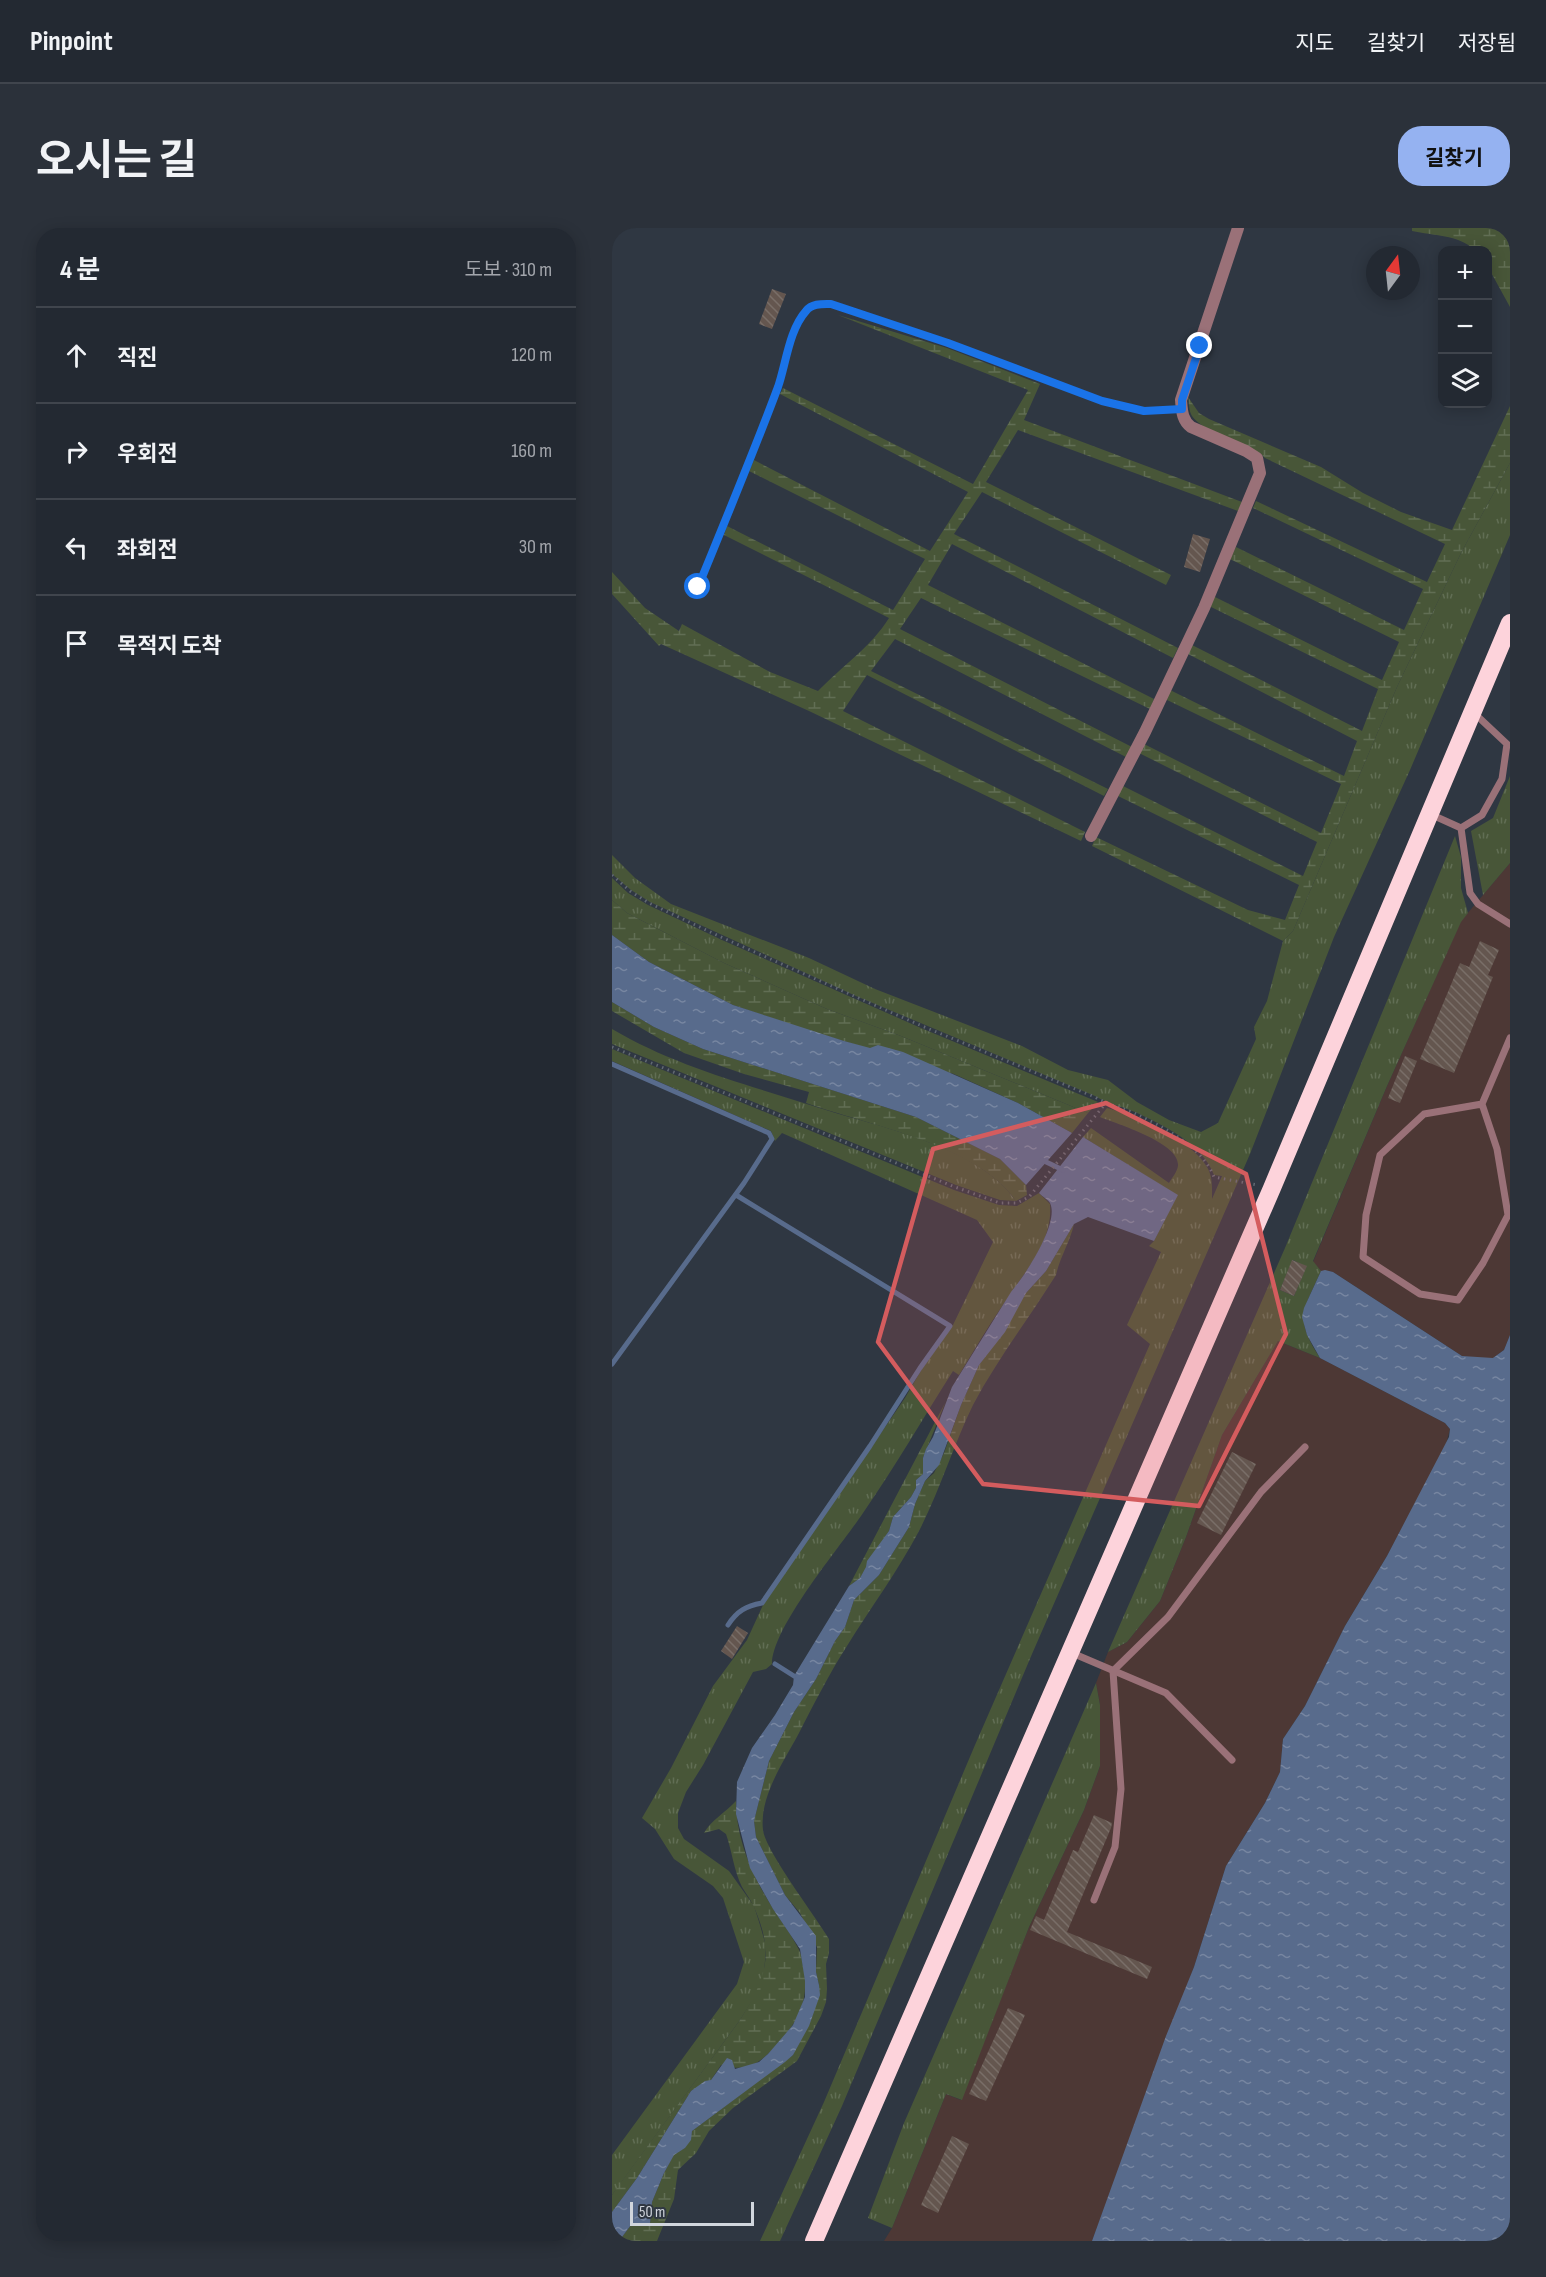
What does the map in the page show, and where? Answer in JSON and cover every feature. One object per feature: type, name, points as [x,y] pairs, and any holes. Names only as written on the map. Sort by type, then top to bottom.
[{"type":"highway","points":[[814,2241],[1272,1188],[1510,623]]},
{"type":"street","points":[[1091,836],[1145,732],[1199,618],[1260,473],[1257,458],[1191,427],[1186,422],[1182,409],[1185,390],[1238,228]]},
{"type":"lane","points":[[1461,828],[1482,815],[1502,779],[1507,744],[1473,712]]},
{"type":"lane","points":[[1430,814],[1461,828]]},
{"type":"lane","points":[[1461,828],[1470,893],[1478,904],[1510,924]]},
{"type":"lane","points":[[1482,1104],[1424,1114],[1380,1155],[1366,1215],[1363,1257],[1420,1294],[1458,1300],[1483,1263],[1508,1215],[1497,1149],[1482,1104],[1510,1038]]},
{"type":"lane","points":[[1094,1900],[1115,1846],[1120,1789],[1113,1671],[1168,1617],[1261,1492],[1305,1447]]},
{"type":"lane","points":[[1070,1652],[1166,1693],[1232,1760]]},
{"type":"path","points":[[698,587],[771,406],[786,364],[790,342],[807,309],[817,304],[842,307],[948,343],[1102,401],[1144,411],[1182,409]]},
{"type":"path","points":[[612,875],[630,891],[649,903],[723,938],[922,1026],[1095,1097],[1105,1104],[1132,1112],[1181,1140],[1200,1154],[1214,1177],[1272,1188]]},
{"type":"path","points":[[612,1047],[955,1188],[1000,1203],[1017,1203],[1029,1197],[1105,1104]]},
{"type":"highlighted area","points":[[1106,1103],[1246,1174],[1286,1334],[1199,1506],[983,1484],[878,1342],[933,1149]]},
{"type":"shaded area","points":[[1510,863],[1510,1335],[1504,1350],[1493,1358],[1478,1359],[1462,1356],[1333,1272],[1321,1271],[1313,1262],[1387,1086],[1461,921]]},
{"type":"shaded area","points":[[1278,1341],[1320,1358],[1445,1423],[1450,1429],[1445,1448],[1387,1556],[1345,1626],[1305,1706],[1283,1739],[1280,1772],[1265,1803],[1226,1866],[1194,1967],[1092,2241],[884,2241],[892,2228],[946,2094],[961,2100],[1029,1927],[1084,1810],[1100,1766],[1100,1705],[1096,1683],[1108,1652],[1127,1642],[1160,1601],[1186,1537],[1222,1435]]},
{"type":"green space","points":[[1412,228],[1507,228],[1510,232],[1510,307],[1492,274],[1492,246],[1469,246],[1453,238],[1412,231]]},
{"type":"green space","points":[[838,315],[947,348],[1040,384],[1024,420],[1242,502],[1238,511],[1018,430],[986,482],[1171,575],[1166,585],[982,492],[954,534],[1178,648],[1173,658],[952,544],[928,585],[1154,699],[1150,709],[921,598],[900,629],[1132,747],[1126,757],[895,639],[871,671],[1108,789],[1104,796],[867,675],[843,711],[1085,832],[1081,841],[809,711],[661,644],[659,646],[612,594],[612,572],[645,608],[679,631],[682,624],[770,672],[818,691],[882,628],[889,618],[724,535],[727,526],[893,610],[925,559],[749,471],[754,460],[930,551],[968,492],[780,394],[783,388],[973,484],[1028,390]]},
{"type":"green space","points":[[1188,397],[1199,413],[1209,419],[1321,467],[1363,493],[1401,512],[1452,530],[1510,406],[1510,463],[1461,553],[1397,687],[1293,931],[1283,941],[1092,846],[1096,837],[1248,910],[1285,920],[1299,885],[1118,796],[1123,786],[1303,876],[1317,842],[1139,753],[1144,744],[1321,833],[1341,784],[1165,699],[1170,690],[1344,776],[1357,741],[1188,654],[1192,645],[1362,731],[1378,689],[1209,606],[1213,596],[1382,680],[1399,642],[1230,559],[1236,547],[1404,630],[1423,589],[1253,508],[1256,501],[1427,582],[1445,544],[1204,427],[1192,416]]},
{"type":"green space","points":[[1510,463],[1510,535],[1410,770],[1334,937],[1250,1154],[1032,1654],[842,2106],[780,2241],[760,2241],[824,2102],[975,1745],[1150,1344],[1127,1325],[1161,1252],[1149,1246],[1154,1241],[1177,1195],[1083,1137],[1091,1128],[1169,1183],[1178,1166],[1176,1158],[1159,1142],[1100,1117],[1107,1108],[1162,1130],[1200,1157],[1209,1171],[1212,1199],[1222,1176],[1214,1175],[1209,1164],[1192,1145],[1146,1117],[856,996],[650,902],[612,874],[612,855],[635,878],[671,904],[809,958],[875,989],[1022,1046],[1068,1070],[1108,1080],[1137,1102],[1169,1120],[1201,1132],[1218,1123],[1256,1039],[1254,1027],[1267,1001],[1283,941],[1293,931],[1397,687],[1461,553]]},
{"type":"green space","points":[[1510,776],[1510,863],[1483,895],[1471,831],[1493,818]]},
{"type":"green space","points":[[1455,836],[1461,857],[1461,888],[1468,913],[1461,922],[1387,1086],[1313,1261],[1321,1271],[1306,1306],[1304,1323],[1320,1358],[1278,1341],[1222,1435],[1186,1537],[1160,1601],[1127,1642],[1108,1652],[1285,1248]],"holes":[[[1293,1260],[1306,1267],[1294,1296],[1280,1290]]]},
{"type":"green space","points":[[612,878],[628,893],[648,905],[722,940],[921,1028],[1098,1102],[1088,1113],[901,1036],[827,1009],[724,963],[627,913],[612,900]]},
{"type":"green space","points":[[612,900],[627,913],[724,963],[827,1009],[901,1036],[1088,1113],[1072,1133],[1018,1103],[954,1074],[810,1031],[733,1005],[649,962],[612,935]]},
{"type":"green space","points":[[612,1002],[654,1027],[703,1049],[916,1117],[1000,1159],[1026,1185],[1027,1195],[1016,1201],[999,1182],[976,1165],[949,1151],[920,1139],[806,1103],[809,1092],[744,1074],[684,1053],[612,1011]]},
{"type":"green space","points":[[612,1029],[663,1055],[716,1075],[929,1142],[979,1167],[1000,1183],[1016,1201],[1000,1200],[956,1185],[612,1044]]},
{"type":"green space","points":[[612,1049],[954,1190],[999,1205],[1017,1206],[1039,1193],[1050,1204],[1050,1216],[1044,1240],[1033,1261],[991,1322],[959,1375],[953,1371],[875,1496],[809,1587],[783,1629],[775,1648],[772,1664],[766,1669],[753,1672],[686,1792],[678,1813],[678,1828],[684,1839],[729,1871],[754,1906],[766,1946],[764,1975],[755,1996],[740,2020],[612,2195],[612,2155],[737,1984],[744,1962],[723,1898],[713,1886],[674,1859],[655,1829],[642,1818],[671,1768],[713,1686],[747,1640],[763,1605],[953,1325],[993,1242],[977,1220],[782,1133],[775,1141],[771,1131],[612,1061]]},
{"type":"green space","points":[[1074,1224],[1056,1275],[973,1405],[919,1531],[834,1667],[769,1792],[763,1818],[766,1840],[781,1867],[829,1939],[826,1964],[826,2002],[821,2016],[797,2061],[733,2108],[709,2131],[696,2153],[678,2170],[674,2199],[657,2241],[619,2241],[631,2225],[650,2224],[652,2202],[664,2173],[674,2154],[685,2148],[692,2131],[793,2055],[819,1985],[816,1972],[817,1947],[800,1913],[785,1895],[756,1837],[754,1821],[769,1761],[794,1712],[816,1679],[835,1641],[845,1627],[854,1600],[879,1575],[909,1527],[915,1504],[925,1481],[934,1473],[944,1453],[961,1405],[979,1365],[1026,1293],[1046,1271]]},
{"type":"green space","points":[[945,1403],[923,1458],[923,1474],[916,1480],[916,1488],[893,1517],[889,1531],[860,1578],[849,1586]]},
{"type":"green space","points":[[1096,1683],[1100,1705],[1100,1766],[1084,1810],[1029,1927],[962,2100],[946,2094],[892,2228],[868,2218],[904,2123]]},
{"type":"green space","points":[[736,1801],[741,1839],[754,1875],[800,1953],[805,1982],[803,2003],[789,2030],[762,2059],[744,2067],[721,2065],[711,2080],[691,2091],[637,2178],[612,2212],[612,2195],[740,2020],[756,1991],[765,1966],[766,1953],[760,1924],[754,1907],[739,1881],[726,1834],[719,1829],[704,1833],[710,1824]]},
{"type":"water","points":[[612,935],[649,962],[733,1005],[844,1041],[870,1048],[878,1045],[903,1052],[1018,1103],[1072,1133],[1026,1185],[1000,1159],[916,1117],[703,1049],[654,1027],[612,1002]]},
{"type":"water","points":[[1083,1137],[1178,1195],[1154,1241],[1088,1217],[1074,1224],[1046,1271],[1026,1293],[1005,1332],[979,1365],[961,1405],[939,1465],[925,1481],[915,1504],[909,1527],[879,1575],[854,1600],[845,1627],[835,1641],[816,1679],[794,1712],[769,1761],[754,1821],[756,1837],[785,1895],[816,1936],[816,1972],[820,1995],[809,2026],[793,2055],[692,2131],[691,2140],[685,2148],[674,2155],[664,2173],[652,2202],[650,2224],[631,2225],[619,2241],[612,2241],[612,2212],[637,2178],[691,2091],[705,2081],[711,2080],[727,2058],[732,2060],[735,2069],[759,2062],[793,2025],[805,1997],[800,1949],[773,1909],[750,1868],[736,1814],[737,1782],[752,1748],[793,1685],[794,1676],[849,1586],[860,1578],[867,1561],[889,1531],[893,1517],[916,1488],[916,1480],[923,1474],[923,1458],[926,1449],[933,1437],[952,1387],[1011,1292],[1032,1263],[1045,1236],[1052,1212],[1050,1203],[1039,1193]]},
{"type":"water","points":[[1321,1271],[1333,1272],[1462,1356],[1493,1358],[1504,1350],[1510,1335],[1510,2241],[1092,2241],[1166,2036],[1194,1967],[1226,1866],[1265,1803],[1280,1772],[1283,1739],[1305,1706],[1345,1626],[1387,1556],[1449,1437],[1450,1429],[1445,1423],[1320,1358],[1307,1335],[1302,1317]]},
{"type":"building","points":[[772,289],[786,294],[772,329],[759,324]]},
{"type":"building","points":[[1193,534],[1210,539],[1200,572],[1184,567]]},
{"type":"building","points":[[1480,941],[1499,950],[1488,975],[1493,977],[1454,1073],[1420,1059],[1460,963],[1469,967]]},
{"type":"building","points":[[1405,1056],[1417,1061],[1400,1103],[1388,1098]]},
{"type":"building","points":[[1292,1260],[1307,1266],[1294,1296],[1280,1290]]},
{"type":"building","points":[[1232,1452],[1256,1464],[1221,1535],[1197,1523]]},
{"type":"building","points":[[737,1626],[748,1633],[732,1659],[721,1651]]},
{"type":"building","points":[[1094,1815],[1112,1823],[1111,1828],[1067,1932],[1152,1967],[1147,1979],[1030,1930],[1036,1916],[1044,1920],[1073,1850],[1078,1852]]},
{"type":"building","points":[[1008,2008],[1025,2015],[986,2101],[969,2094]]},
{"type":"building","points":[[952,2136],[969,2144],[938,2213],[921,2205]]},
{"type":"waterway","points":[[612,1064],[769,1133],[772,1139],[744,1183],[612,1364]]},
{"type":"waterway","points":[[1042,1160],[1063,1170]]},
{"type":"waterway","points":[[728,1625],[742,1610],[762,1603],[950,1326],[736,1195]]},
{"type":"waterway","points":[[775,1664],[794,1676]]},
{"type":"route","points":[[698,587],[767,416],[786,364],[790,342],[807,309],[817,304],[831,304],[948,343],[1102,401],[1144,411],[1182,409],[1182,400],[1200,346]]}]
